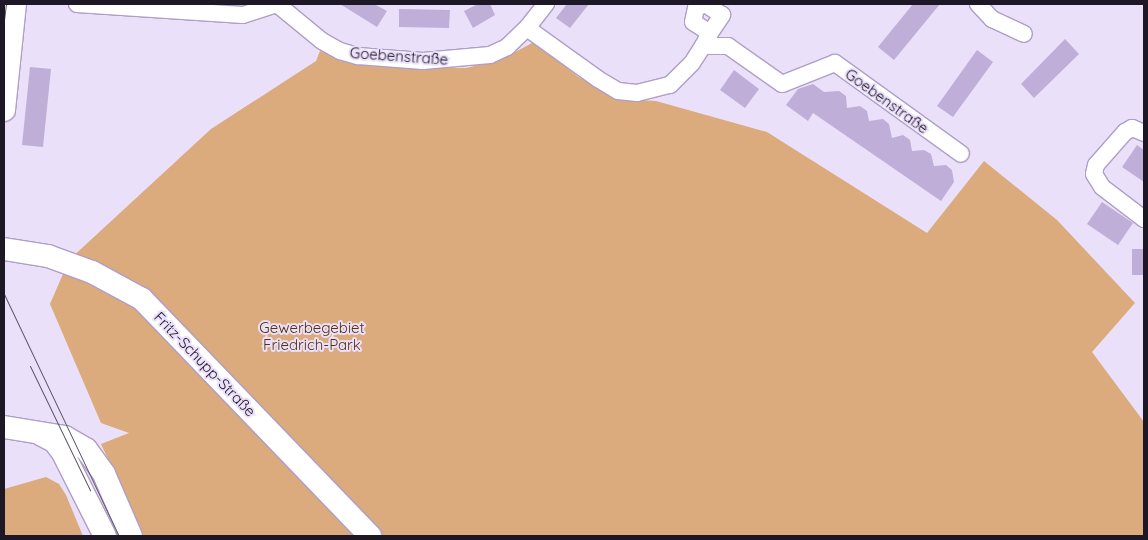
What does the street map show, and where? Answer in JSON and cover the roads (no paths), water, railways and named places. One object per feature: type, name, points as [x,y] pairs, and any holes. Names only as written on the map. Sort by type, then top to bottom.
[{"type":"main road","points":[[4,110],[15,4]]},
{"type":"main road","name":"Fritz-Schupp-Straße","points":[[4,249],[48,256],[92,272],[142,299],[370,536]]},
{"type":"main road","points":[[4,427],[77,442],[94,458],[104,474],[131,536]]},
{"type":"main road","points":[[39,433],[54,441],[63,453],[105,536]]},
{"type":"street","name":"Goebenstraße","points":[[77,4],[242,15],[277,4],[322,41],[358,56],[423,61],[470,59],[490,55],[507,46],[527,28],[546,4]]},
{"type":"street","points":[[978,4],[992,19],[1024,34]]},
{"type":"street","name":"Goebenstraße","points":[[527,28],[618,91],[637,93],[670,85],[692,63],[707,40],[728,46],[782,84],[835,63],[961,154]]},
{"type":"street","points":[[1144,133],[1132,128],[1125,132],[1096,165],[1094,174],[1102,186],[1144,219]]},
{"type":"tram line","points":[[4,20],[6,4]]},
{"type":"tram line","points":[[4,294],[119,536]]},
{"type":"tram line","points":[[30,366],[90,490]]},
{"type":"park label","name":"Gewerbegebiet Friedrich-Park","points":[[312,336]]}]
